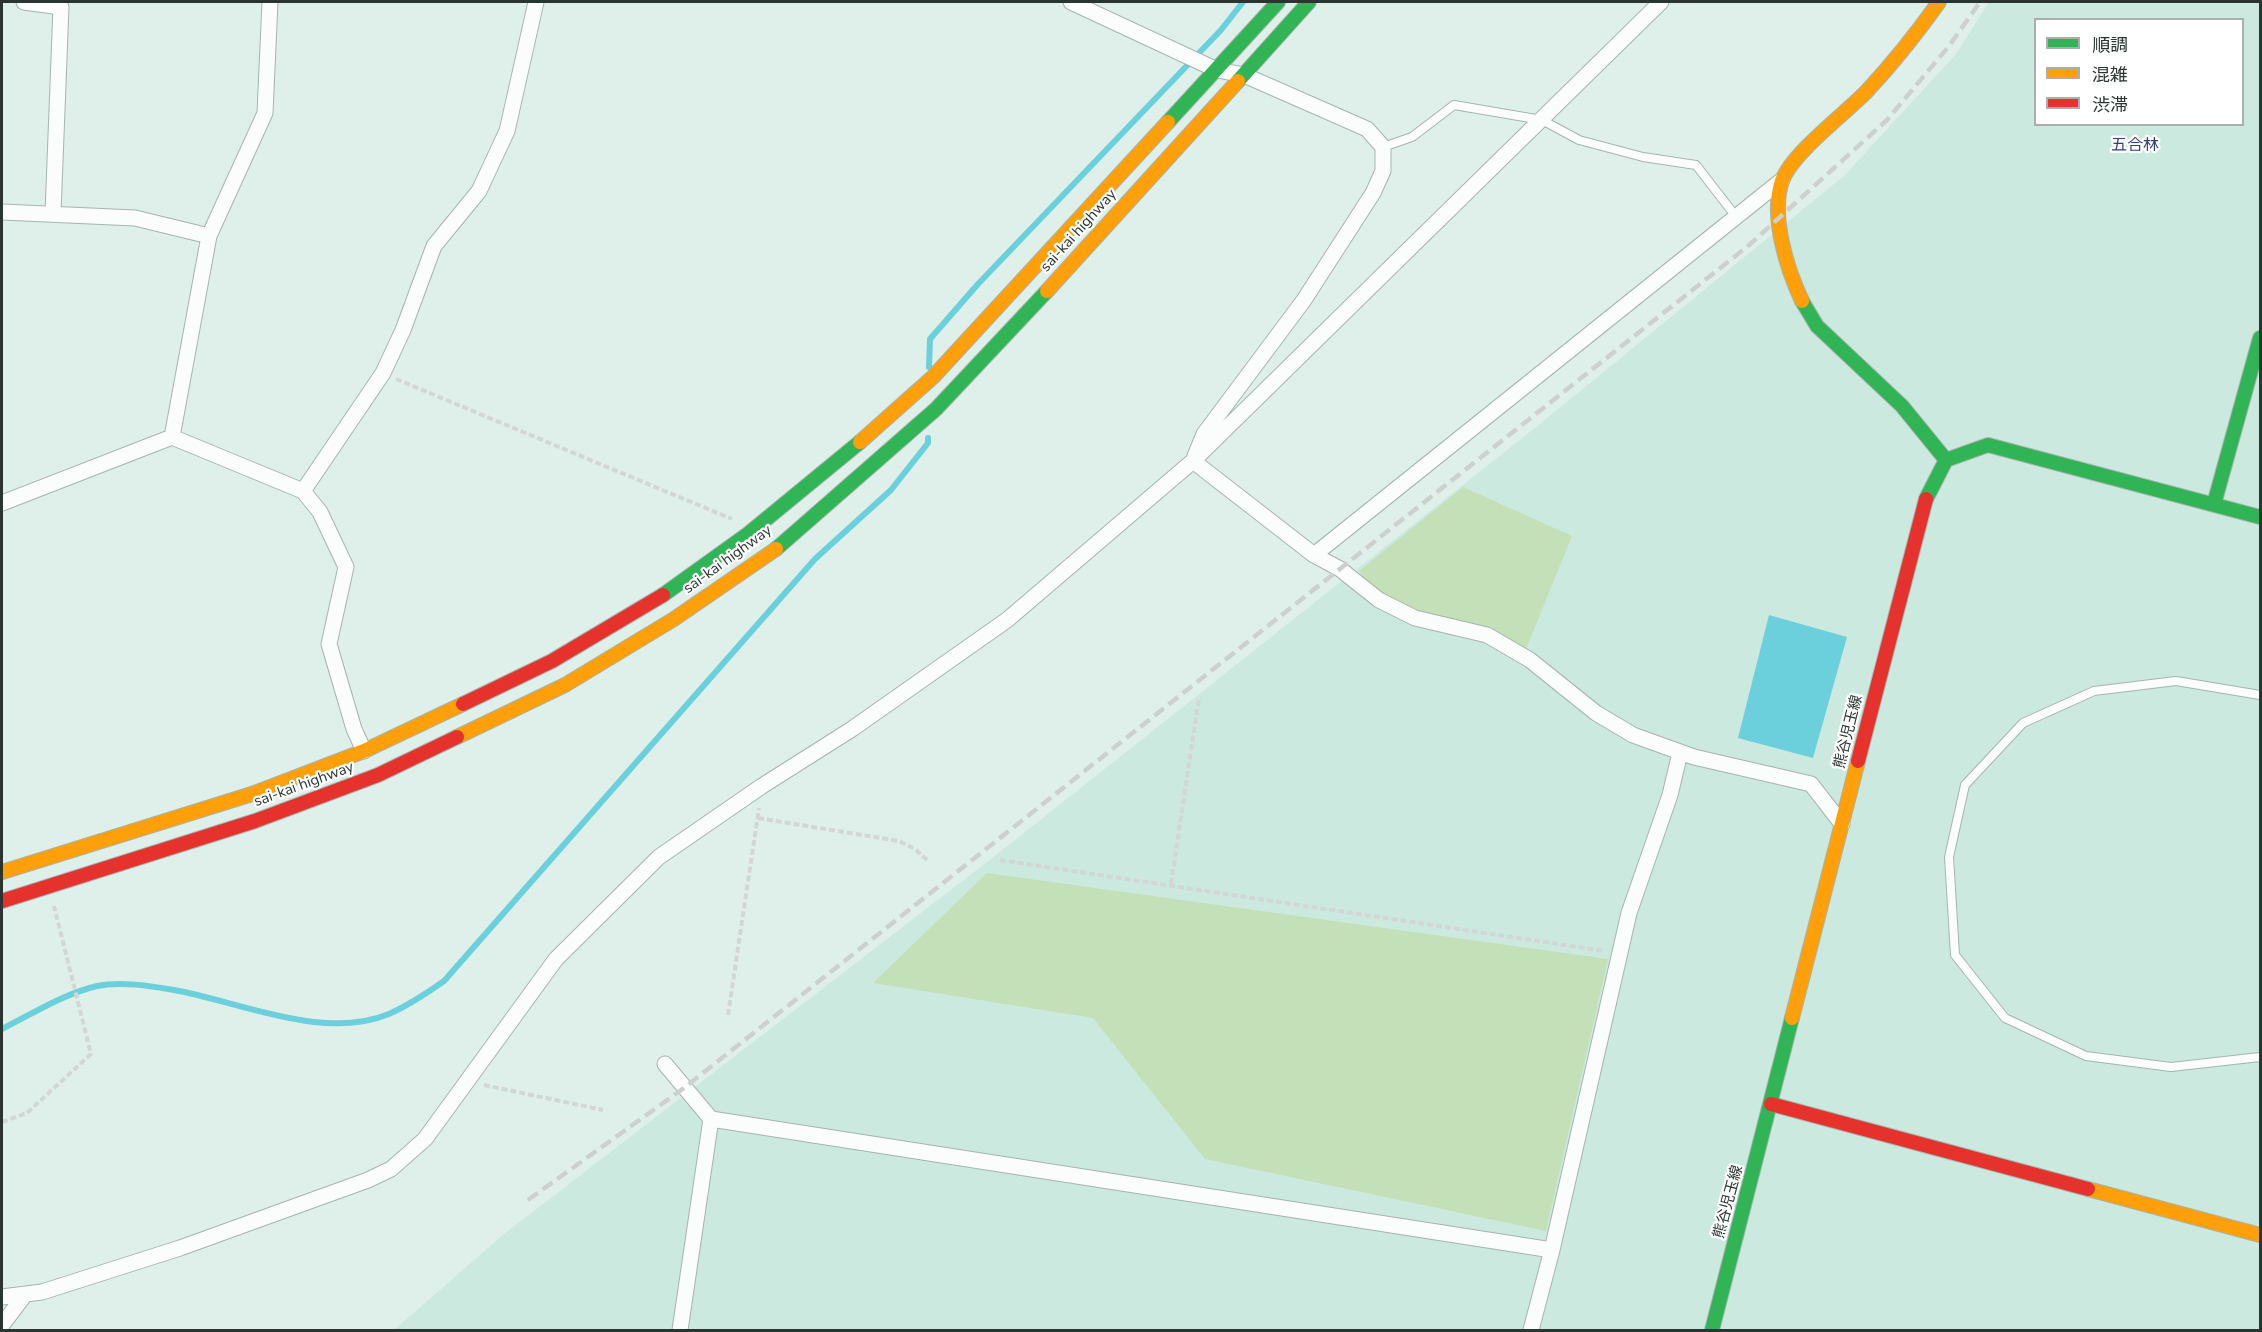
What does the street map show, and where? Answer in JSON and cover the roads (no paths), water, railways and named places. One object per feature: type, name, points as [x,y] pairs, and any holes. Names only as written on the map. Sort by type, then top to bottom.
[{"type":"main road","name":"sai-kai highway","points":[[2,872],[252,794],[364,751],[552,662],[660,597],[748,534],[844,456],[933,377],[1278,2]]},
{"type":"main road","name":"sai-kai highway","points":[[2,901],[255,820],[378,775],[565,685],[674,619],[774,550],[936,409],[980,365],[1309,2]]},
{"type":"main road","points":[[1939,2],[1867,91],[1794,164],[1783,179],[1778,197],[1789,269],[1799,298],[1816,324],[1923,427],[1946,460],[1988,445],[2260,517]]},
{"type":"main road","points":[[2214,504],[2260,338]]},
{"type":"main road","name":"熊谷児玉線","points":[[1712,1330],[1927,495],[1946,460]]},
{"type":"main road","points":[[1771,1104],[2260,1235]]},
{"type":"street","points":[[24,2],[61,7],[53,213]]},
{"type":"street","points":[[172,437],[209,236],[265,113],[270,2]]},
{"type":"street","points":[[303,491],[383,373],[403,330],[434,246],[478,191],[507,131],[536,2]]},
{"type":"street","points":[[1071,2],[1217,70],[1244,75],[1367,129],[1383,147],[1383,171],[1373,193],[1304,300],[1204,434],[1193,461]]},
{"type":"street","points":[[2,1297],[24,1296],[180,1248],[391,1169],[425,1139],[564,952],[659,857],[762,786],[852,729],[1007,620],[1193,461],[1661,2]]},
{"type":"street","points":[[1919,2],[1930,15]]},
{"type":"street","points":[[1314,555],[1783,179]]},
{"type":"street","points":[[2,212],[135,218],[209,236]]},
{"type":"street","points":[[2,503],[172,437],[303,491],[320,512],[346,567],[329,644],[354,729],[364,751]]},
{"type":"street","points":[[1193,461],[1314,555],[1340,569],[1379,600],[1415,618],[1487,635],[1530,660],[1596,713],[1633,735],[1680,753],[1811,784],[1842,824]]},
{"type":"street","points":[[1530,1330],[1552,1250],[1629,913],[1670,795],[1680,753]]},
{"type":"street","points":[[665,1064],[711,1119],[1552,1250]]},
{"type":"street","points":[[680,1330],[711,1119]]},
{"type":"street","points":[[2,1325],[24,1296]]},
{"type":"lane","points":[[1383,147],[1412,137],[1454,105],[1542,120],[1579,140],[1643,157],[1696,165],[1737,218]]},
{"type":"lane","points":[[2260,695],[2176,681],[2094,691],[2023,723],[1965,785],[1949,857],[1955,955],[2005,1018],[2086,1056],[2171,1067],[2260,1056]]},
{"type":"water","points":[[1769,615],[1847,637],[1813,758],[1738,738]]},
{"type":"waterway","points":[[929,367],[930,339],[978,284],[1221,30],[1243,2]]},
{"type":"waterway","points":[[2,1029],[72,994],[97,986],[116,984],[165,988],[282,1017],[310,1021],[337,1023],[364,1021],[404,1007],[444,981],[815,559],[891,490],[928,443],[928,438]]},
{"type":"railway","points":[[528,1200],[684,1088],[1748,246],[1887,120],[1949,46],[1980,2]]},
{"type":"district","name":"五合林","points":[[2135,146]]}]
